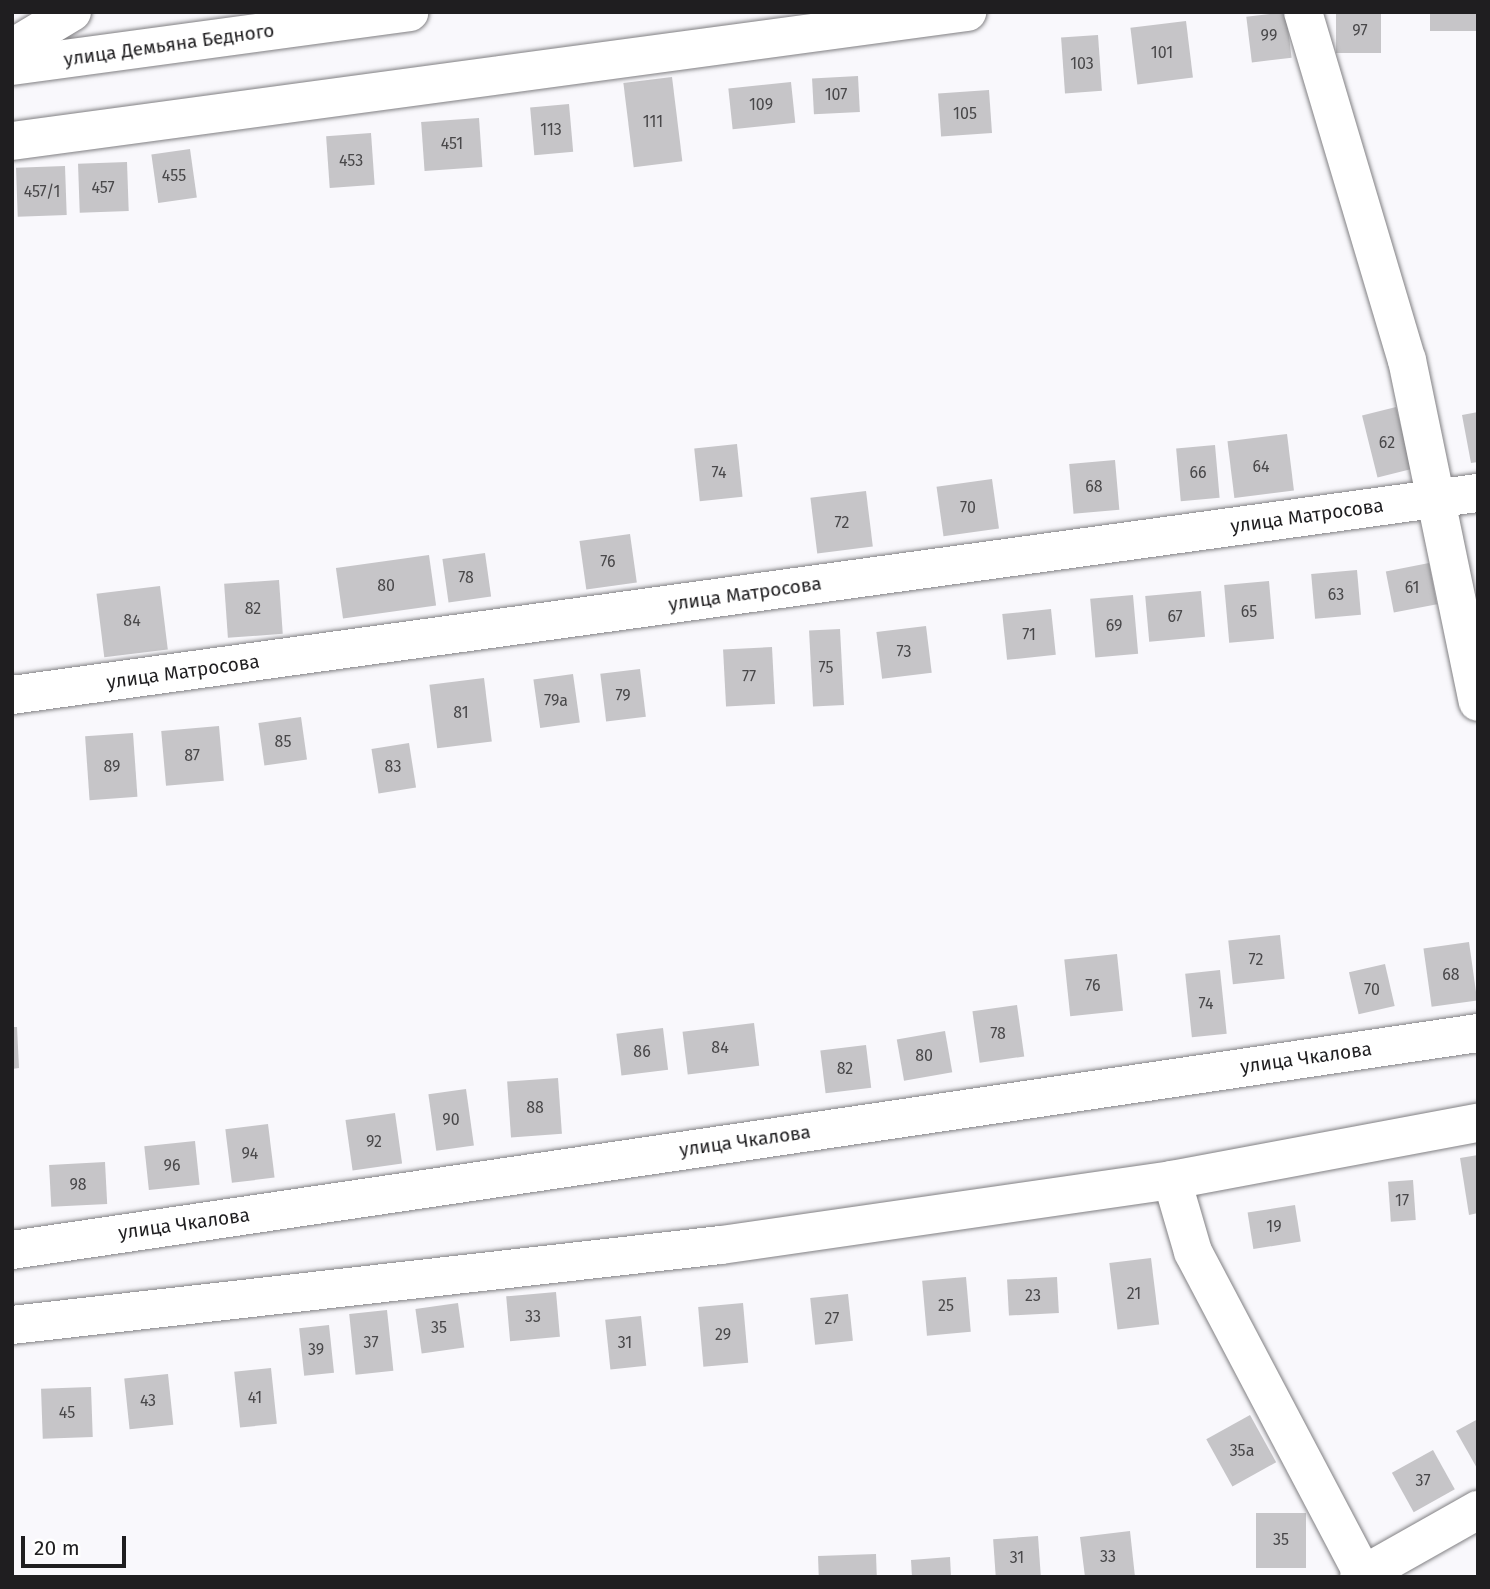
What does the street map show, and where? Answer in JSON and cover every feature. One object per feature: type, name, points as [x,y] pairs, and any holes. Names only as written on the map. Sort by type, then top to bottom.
[{"type":"street","points":[[12,48],[72,12]]},
{"type":"street","name":"улица Демьяна Бедного","points":[[12,66],[409,12]]},
{"type":"street","points":[[12,141],[967,12]]},
{"type":"street","points":[[1303,12],[1407,360],[1478,702]]},
{"type":"street","name":"улица Матросова","points":[[12,695],[1478,493]]},
{"type":"street","name":"улица Чкалова","points":[[12,1250],[1478,1032]]},
{"type":"street","points":[[12,1325],[720,1245],[1172,1180],[1478,1123]]},
{"type":"street","points":[[1172,1180],[1193,1252],[1362,1576],[1478,1510]]},
{"type":"building","points":[[1286,12],[1292,58],[1252,63],[1246,17]]},
{"type":"building","points":[[1336,12],[1381,12],[1381,53],[1336,53]]},
{"type":"building","points":[[1430,12],[1478,12],[1478,31],[1430,31]]},
{"type":"building","points":[[1186,21],[1193,78],[1137,84],[1130,28]]},
{"type":"building","points":[[1098,35],[1102,91],[1065,93],[1061,38]]},
{"type":"building","points":[[858,76],[860,112],[814,114],[812,78]]},
{"type":"building","points":[[672,77],[682,161],[634,167],[623,83]]},
{"type":"building","points":[[791,82],[795,123],[733,129],[728,89]]},
{"type":"building","points":[[989,90],[992,133],[941,136],[938,94]]},
{"type":"building","points":[[569,104],[573,152],[534,155],[530,107]]},
{"type":"building","points":[[479,118],[482,167],[425,171],[421,122]]},
{"type":"building","points":[[371,133],[375,185],[330,188],[326,136]]},
{"type":"building","points":[[190,149],[197,198],[158,203],[151,154]]},
{"type":"building","points":[[127,162],[129,211],[80,213],[78,164]]},
{"type":"building","points":[[65,166],[67,215],[18,217],[16,168]]},
{"type":"building","points":[[1396,407],[1411,469],[1378,478],[1362,415]]},
{"type":"building","points":[[1478,412],[1478,462],[1471,463],[1462,415]]},
{"type":"building","points":[[1287,434],[1294,491],[1234,498],[1227,441]]},
{"type":"building","points":[[737,444],[743,497],[700,501],[694,448]]},
{"type":"building","points":[[1215,445],[1220,498],[1181,501],[1176,448]]},
{"type":"building","points":[[1115,460],[1119,510],[1074,514],[1069,464]]},
{"type":"building","points":[[992,479],[999,529],[944,536],[937,487]]},
{"type":"building","points":[[866,491],[873,547],[817,553],[810,498]]},
{"type":"building","points":[[630,534],[637,583],[586,590],[579,541]]},
{"type":"building","points":[[485,553],[491,597],[449,603],[442,559]]},
{"type":"building","points":[[429,555],[436,606],[343,619],[336,568]]},
{"type":"building","points":[[1429,563],[1437,604],[1394,613],[1386,571]]},
{"type":"building","points":[[1357,570],[1361,615],[1315,619],[1311,574]]},
{"type":"building","points":[[279,580],[283,634],[228,638],[224,584]]},
{"type":"building","points":[[1269,581],[1274,639],[1229,643],[1224,585]]},
{"type":"building","points":[[160,586],[168,650],[104,657],[96,594]]},
{"type":"building","points":[[1201,591],[1205,637],[1149,642],[1145,596]]},
{"type":"building","points":[[1133,595],[1138,654],[1095,658],[1090,599]]},
{"type":"building","points":[[1051,609],[1056,655],[1007,660],[1002,614]]},
{"type":"building","points":[[926,626],[932,673],[882,679],[876,632]]},
{"type":"building","points":[[840,629],[844,705],[813,707],[809,631]]},
{"type":"building","points":[[772,647],[775,704],[726,706],[723,650]]},
{"type":"building","points":[[640,669],[646,717],[606,722],[600,674]]},
{"type":"building","points":[[573,674],[580,723],[540,728],[533,680]]},
{"type":"building","points":[[484,678],[492,742],[437,748],[429,685]]},
{"type":"building","points":[[301,717],[307,760],[264,766],[258,723]]},
{"type":"building","points":[[219,726],[224,781],[166,786],[161,731]]},
{"type":"building","points":[[133,733],[137,797],[90,800],[85,736]]},
{"type":"building","points":[[409,743],[416,787],[379,793],[371,749]]},
{"type":"building","points":[[1280,935],[1285,979],[1233,984],[1228,940]]},
{"type":"building","points":[[1469,942],[1477,1000],[1432,1007],[1423,948]]},
{"type":"building","points":[[1117,954],[1123,1011],[1070,1016],[1064,960]]},
{"type":"building","points":[[1385,964],[1395,1006],[1359,1014],[1349,972]]},
{"type":"building","points":[[1220,970],[1227,1034],[1192,1037],[1185,974]]},
{"type":"building","points":[[1017,1005],[1024,1056],[980,1063],[972,1011]]},
{"type":"building","points":[[754,1023],[759,1066],[688,1074],[683,1032]]},
{"type":"building","points":[[12,1027],[17,1027],[19,1068],[12,1069]]},
{"type":"building","points":[[663,1028],[668,1070],[621,1075],[616,1034]]},
{"type":"building","points":[[945,1031],[952,1072],[904,1081],[897,1040]]},
{"type":"building","points":[[866,1045],[871,1088],[826,1093],[820,1051]]},
{"type":"building","points":[[558,1078],[562,1134],[511,1137],[507,1082]]},
{"type":"building","points":[[466,1089],[474,1145],[436,1151],[428,1094]]},
{"type":"building","points":[[395,1113],[402,1164],[353,1170],[345,1120]]},
{"type":"building","points":[[268,1124],[275,1178],[232,1183],[225,1129]]},
{"type":"building","points":[[195,1141],[200,1185],[149,1190],[144,1146]]},
{"type":"building","points":[[1478,1155],[1478,1213],[1469,1215],[1460,1158]]},
{"type":"building","points":[[105,1162],[107,1204],[51,1207],[49,1165]]},
{"type":"building","points":[[1413,1180],[1416,1220],[1391,1222],[1388,1182]]},
{"type":"building","points":[[1295,1205],[1301,1242],[1253,1249],[1248,1213]]},
{"type":"building","points":[[1151,1258],[1159,1325],[1117,1330],[1109,1263]]},
{"type":"building","points":[[966,1277],[971,1332],[927,1336],[922,1281]]},
{"type":"building","points":[[1057,1277],[1059,1313],[1009,1316],[1007,1280]]},
{"type":"building","points":[[556,1292],[560,1337],[510,1341],[506,1296]]},
{"type":"building","points":[[848,1294],[853,1341],[815,1345],[810,1298]]},
{"type":"building","points":[[458,1303],[464,1348],[422,1354],[415,1309]]},
{"type":"building","points":[[743,1303],[748,1363],[703,1367],[698,1307]]},
{"type":"building","points":[[387,1310],[393,1371],[356,1375],[349,1314]]},
{"type":"building","points":[[641,1316],[646,1366],[610,1369],[605,1320]]},
{"type":"building","points":[[329,1325],[334,1373],[304,1376],[299,1328]]},
{"type":"building","points":[[271,1368],[277,1424],[240,1428],[234,1372]]},
{"type":"building","points":[[168,1374],[173,1425],[130,1429],[124,1379]]},
{"type":"building","points":[[91,1387],[93,1437],[43,1439],[41,1389]]},
{"type":"building","points":[[1250,1415],[1276,1462],[1232,1486],[1206,1439]]},
{"type":"building","points":[[1478,1419],[1478,1470],[1456,1431]]},
{"type":"building","points":[[1433,1450],[1455,1489],[1414,1512],[1392,1473]]},
{"type":"building","points":[[1256,1513],[1306,1513],[1306,1568],[1256,1568]]},
{"type":"building","points":[[1130,1531],[1135,1577],[1085,1577],[1080,1537]]},
{"type":"building","points":[[1038,1536],[1041,1577],[996,1577],[993,1539]]},
{"type":"building","points":[[876,1554],[877,1577],[819,1577],[818,1556]]},
{"type":"building","points":[[950,1557],[951,1577],[912,1577],[911,1560]]}]
